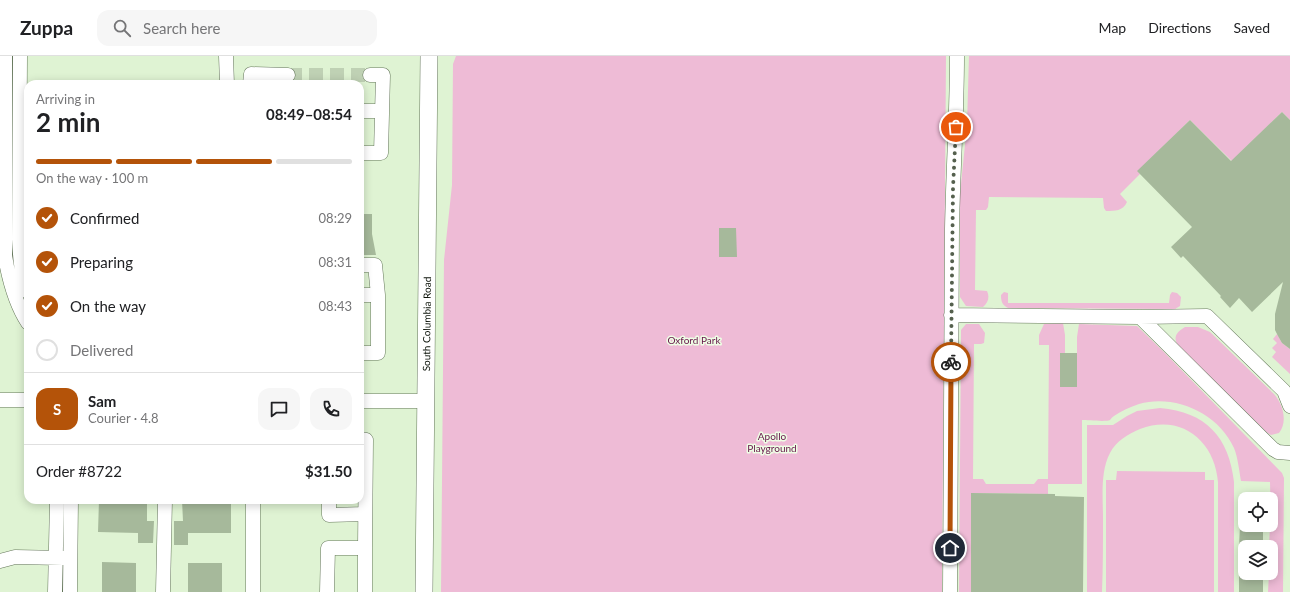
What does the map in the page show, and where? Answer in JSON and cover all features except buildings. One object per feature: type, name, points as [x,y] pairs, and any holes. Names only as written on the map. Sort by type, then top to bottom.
[{"type":"main road","name":"South Columbia Road","points":[[424,592],[429,56]]},
{"type":"street","points":[[5,56],[8,239],[20,262],[24,280]]},
{"type":"street","points":[[20,56],[8,239],[5,256],[17,304],[24,317]]},
{"type":"street","points":[[226,56],[226,80]]},
{"type":"street","points":[[950,592],[951,315],[953,188],[957,112],[957,56]]},
{"type":"street","points":[[250,80],[251,74],[286,78]]},
{"type":"street","points":[[364,153],[381,153],[383,75],[370,75]]},
{"type":"street","points":[[364,111],[382,111]]},
{"type":"street","points":[[364,265],[375,265],[378,295],[378,353],[364,353]]},
{"type":"street","points":[[364,295],[378,295]]},
{"type":"street","points":[[364,304],[372,304],[374,338],[378,344]]},
{"type":"street","points":[[951,315],[1140,317],[1207,316],[1284,391],[1290,406]]},
{"type":"street","points":[[1140,317],[1273,450],[1290,453]]},
{"type":"street","points":[[0,400],[24,400]]},
{"type":"street","points":[[364,401],[426,401]]},
{"type":"street","points":[[364,440],[366,440],[365,592]]},
{"type":"street","points":[[54,592],[57,504]]},
{"type":"street","points":[[70,592],[71,504]]},
{"type":"street","points":[[163,592],[165,504]]},
{"type":"street","points":[[253,504],[253,592]]},
{"type":"street","points":[[329,504],[329,515],[365,514]]},
{"type":"street","points":[[327,592],[328,548],[365,548]]},
{"type":"street","points":[[0,561],[15,557],[70,558]]},
{"type":"green space","name":"Oxford Park","points":[[456,56],[946,56],[942,592],[441,592],[444,260],[452,185],[453,64]]},
{"type":"green space","points":[[969,56],[1290,56],[1290,120],[1282,112],[1237,156],[1238,167],[1190,120],[1138,171],[1140,174],[1120,194],[1127,202],[1118,210],[1106,211],[1104,208],[1103,198],[989,197],[988,207],[986,210],[976,210],[975,290],[987,291],[988,300],[983,307],[966,306],[960,297],[960,194],[967,125]]},
{"type":"green space","points":[[1004,292],[1008,293],[1008,303],[1169,303],[1172,292],[1177,293],[1181,297],[1180,306],[1175,309],[1008,308],[1004,306],[1002,301],[1001,295]]},
{"type":"green space","points":[[1063,323],[1065,353],[1077,387],[1077,337],[1079,324],[1137,326],[1282,473],[1284,478],[1283,592],[1268,592],[1269,580],[1278,580],[1278,540],[1269,540],[1270,532],[1278,532],[1278,492],[1270,492],[1270,482],[1241,481],[1234,448],[1227,436],[1206,416],[1181,404],[1153,402],[1139,404],[1129,408],[1117,414],[1108,421],[1082,420],[1082,484],[1048,484],[1048,494],[972,493],[971,592],[959,592],[961,330],[966,324],[979,324],[985,333],[984,343],[974,344],[973,479],[983,479],[986,484],[1034,484],[1038,479],[1048,479],[1049,345],[1039,345],[1039,335],[1044,324]]},
{"type":"green space","points":[[1185,327],[1198,327],[1210,332],[1274,394],[1280,403],[1284,418],[1282,429],[1279,433],[1271,435],[1266,432],[1177,344],[1176,336],[1180,330]]},
{"type":"green space","points":[[1277,334],[1282,343],[1290,349],[1290,374],[1272,357],[1276,352],[1272,348],[1277,343],[1273,339]]},
{"type":"green space","points":[[1160,408],[1176,410],[1202,421],[1221,440],[1227,452],[1234,482],[1234,592],[1218,592],[1218,482],[1215,467],[1210,454],[1203,443],[1193,434],[1182,428],[1169,425],[1155,425],[1140,429],[1119,441],[1110,453],[1107,460],[1103,477],[1102,592],[1087,592],[1087,425],[1113,425],[1137,411]]},
{"type":"green space","points":[[1117,471],[1205,472],[1205,480],[1214,480],[1214,592],[1106,592],[1106,480],[1116,480]]},
{"type":"tunnel","points":[[288,75],[370,75]]},
{"type":"way so far","points":[[951,362],[953,188],[956,127]]},
{"type":"route","points":[[950,548],[951,362]]},
{"type":"park label","name":"Apollo Playground","points":[[772,442]]}]
